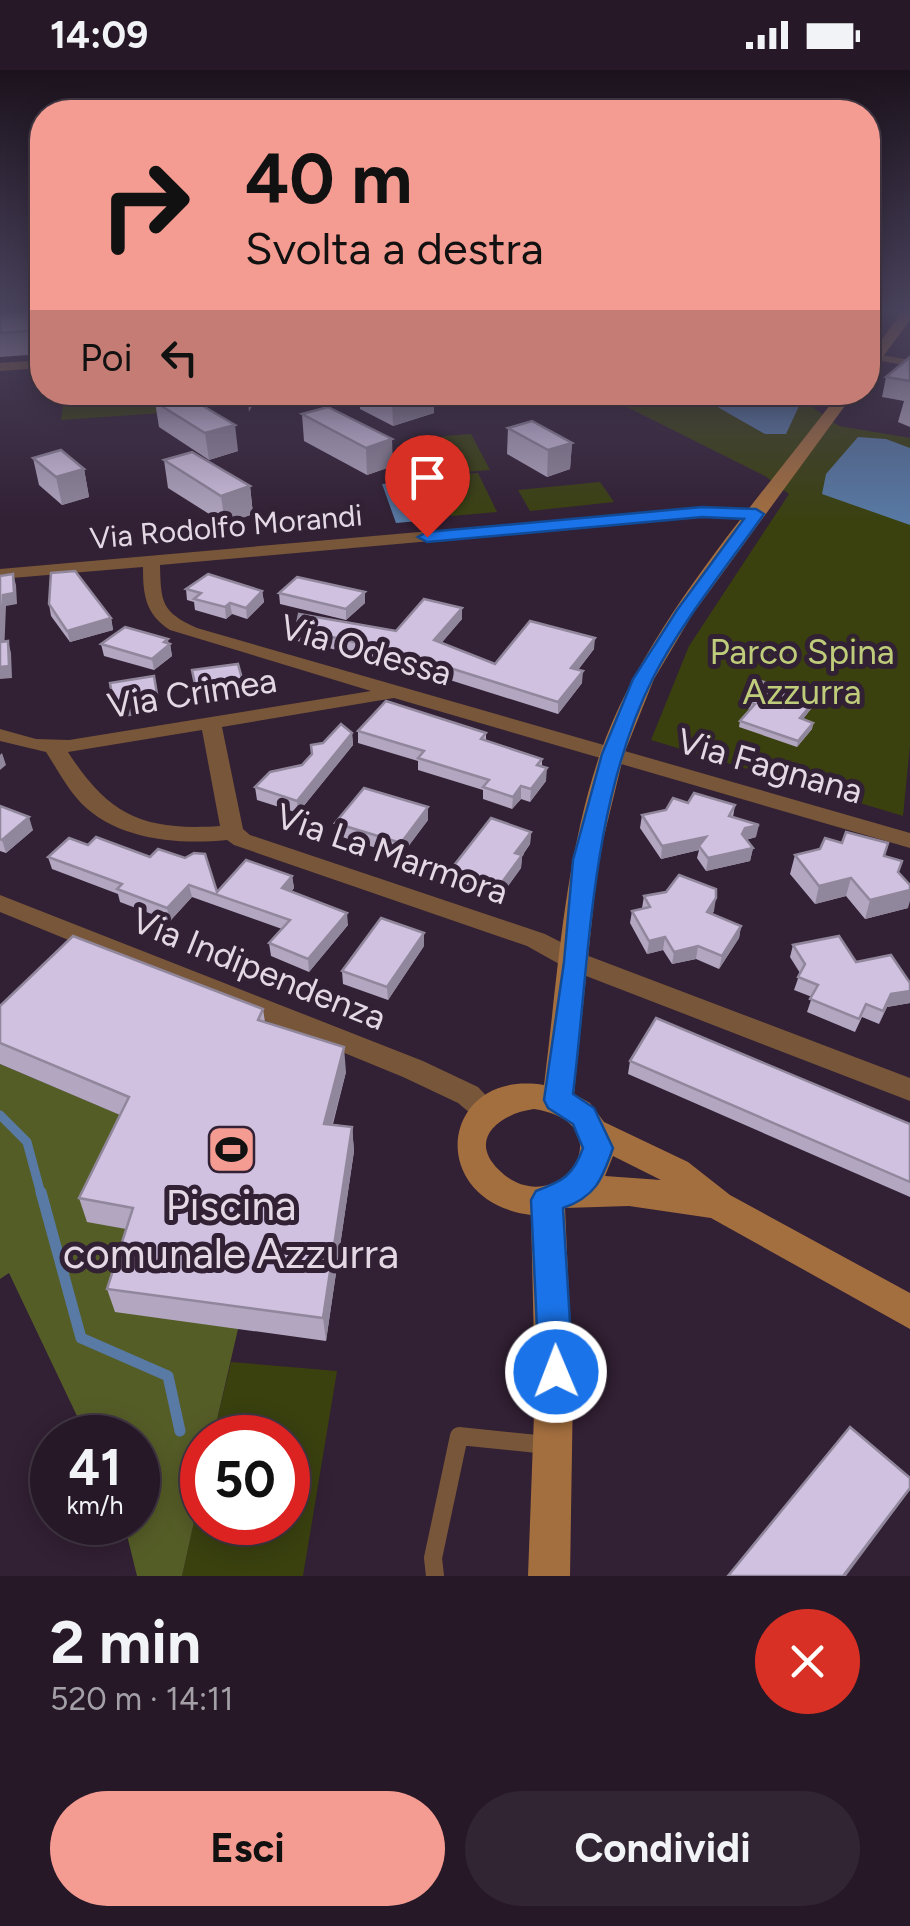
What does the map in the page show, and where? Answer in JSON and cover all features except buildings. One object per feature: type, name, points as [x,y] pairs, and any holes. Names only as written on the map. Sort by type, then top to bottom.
[{"type":"main road","points":[[558,1100],[577,962],[585,860],[612,754],[656,656],[838,405]]},
{"type":"main road","points":[[559,1196],[587,1179],[596,1162],[594,1132],[584,1117],[558,1100],[518,1096],[486,1110],[470,1140],[472,1160],[484,1180],[506,1194],[527,1200],[667,1195],[718,1205]]},
{"type":"main road","points":[[594,1132],[676,1172],[718,1205],[910,1312]]},
{"type":"main road","points":[[549,1576],[559,1196]]},
{"type":"street","name":"Via Rodolfo Morandi","points":[[0,574],[702,512],[756,514]]},
{"type":"street","name":"Via Odessa","points":[[151,561],[155,610],[175,626],[612,754]]},
{"type":"street","name":"Via Crimea","points":[[0,735],[53,746],[395,693]]},
{"type":"street","name":"Via La Marmora","points":[[211,723],[232,832],[242,840],[536,940],[577,962],[910,1090]]},
{"type":"street","points":[[53,746],[93,803],[114,816],[174,835],[232,832]]},
{"type":"street","name":"Via Fagnana","points":[[612,754],[910,841]]},
{"type":"street","name":"Via Indipendenza","points":[[0,904],[414,1069],[468,1094],[486,1110]]},
{"type":"lane","points":[[434,1576],[434,1558],[459,1436],[555,1446]]},
{"type":"green space","points":[[63,405],[163,405],[163,413],[61,420]]},
{"type":"green space","name":"Parco Spina Azzurra","points":[[623,405],[810,405],[839,426],[910,438],[910,745],[903,816],[651,740],[689,646],[789,494],[765,476]]},
{"type":"green space","points":[[471,434],[490,470],[439,474],[423,438]]},
{"type":"green space","points":[[478,473],[497,512],[451,516],[434,476]]},
{"type":"green space","points":[[600,482],[614,502],[530,511],[518,490]]},
{"type":"green space","points":[[0,1064],[135,1121],[140,1232],[238,1329],[218,1415],[180,1415],[180,1545],[189,1545],[182,1576],[137,1576],[129,1545],[160,1545],[160,1415],[77,1415],[9,1273],[0,1279]]},
{"type":"green space","points":[[231,1362],[337,1371],[310,1534],[310,1415],[218,1415]]},
{"type":"green space","points":[[189,1545],[308,1545],[303,1576],[182,1576]]},
{"type":"water","points":[[714,405],[798,405],[786,434],[765,434]]},
{"type":"water","points":[[858,437],[886,439],[910,448],[910,525],[822,494],[826,474]]},
{"type":"water","points":[[426,480],[442,519],[396,523],[382,484]]},
{"type":"waterway","points":[[0,1115],[27,1142],[41,1194]]},
{"type":"waterway","points":[[41,1192],[81,1338],[168,1376],[180,1431]]},
{"type":"place","name":"Piscina comunale Azzurra","points":[[231,1149]]},
{"type":"route","points":[[427,537],[702,512],[756,514],[683,614],[643,679],[612,754],[585,860],[577,962],[558,1100],[584,1117],[598,1148],[587,1179],[572,1192],[547,1200],[556,1372]]}]
